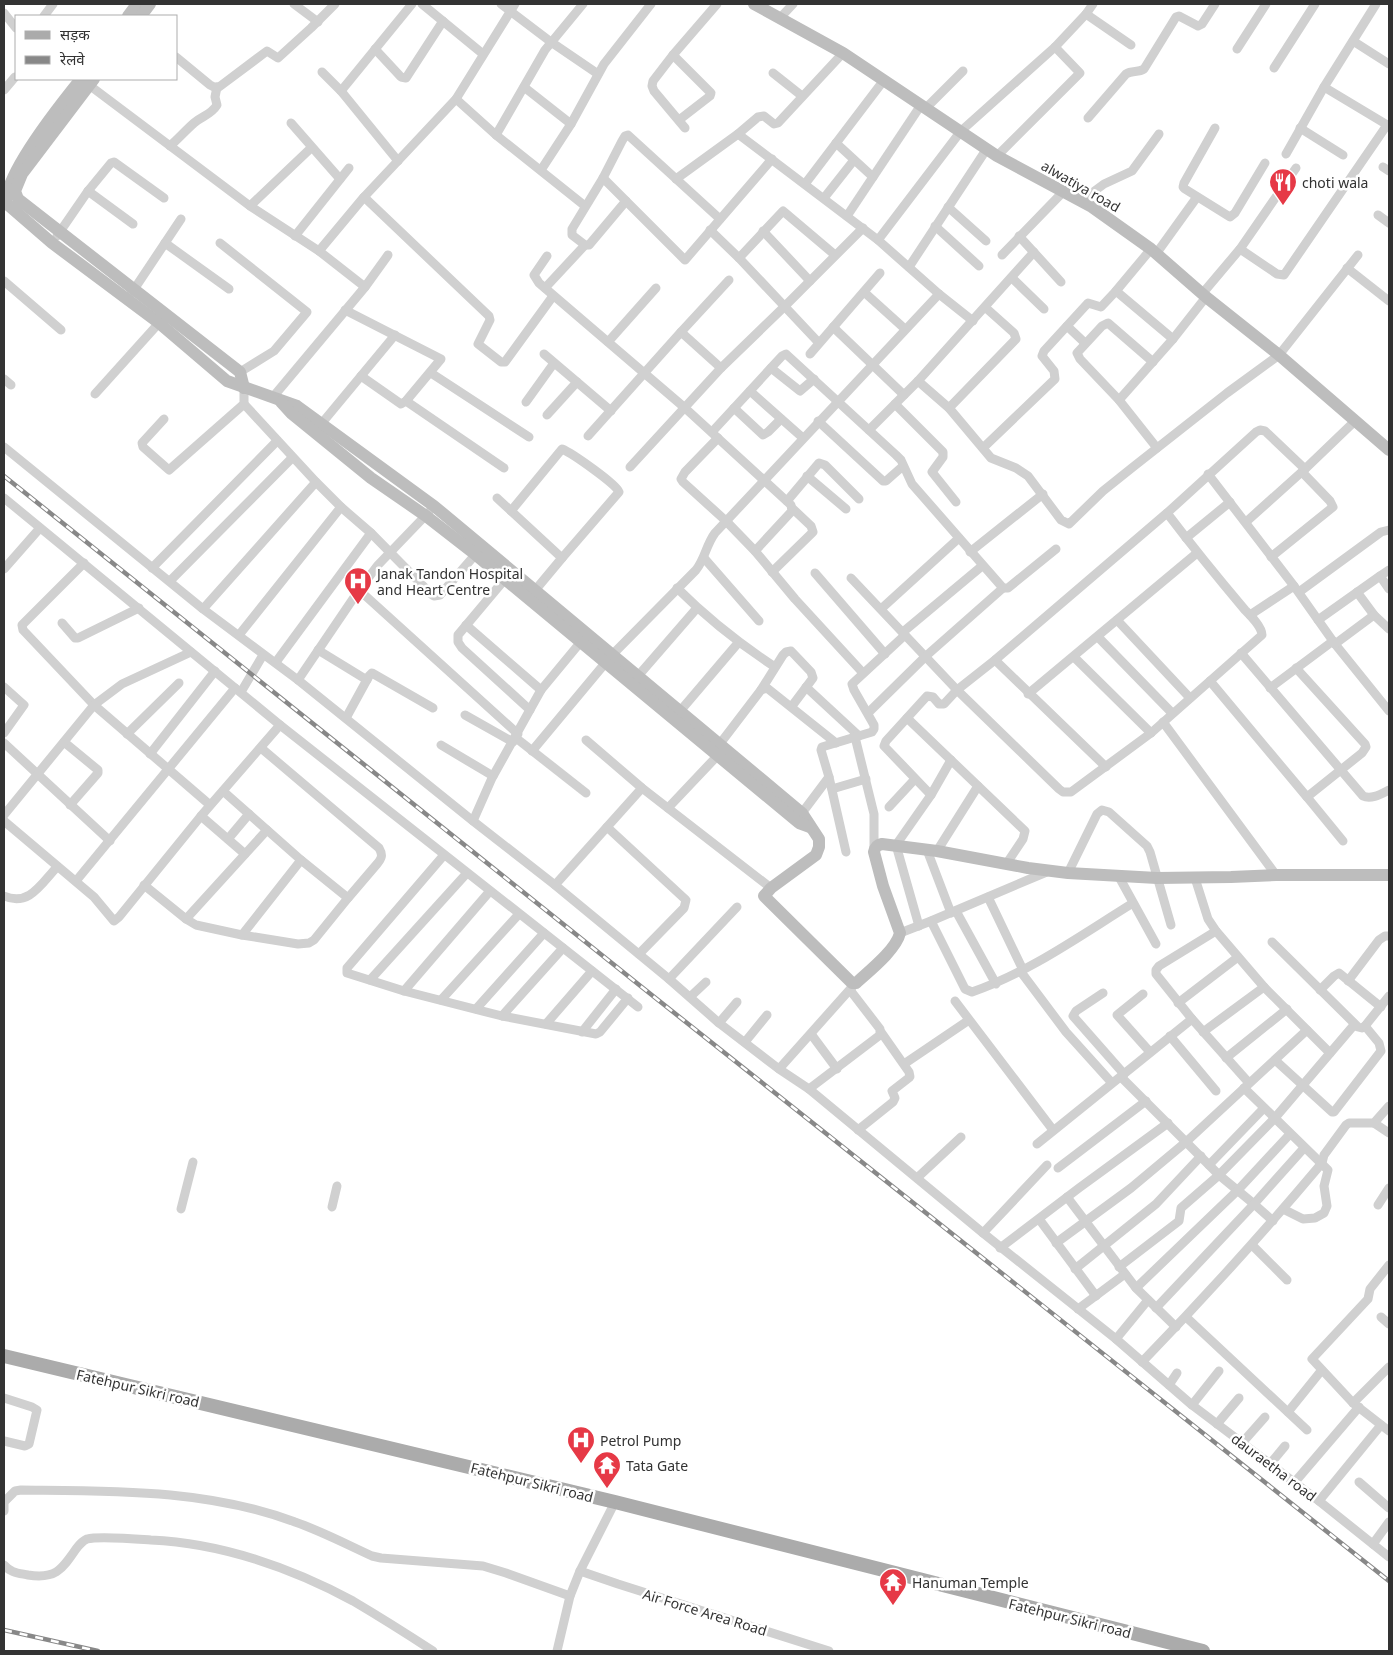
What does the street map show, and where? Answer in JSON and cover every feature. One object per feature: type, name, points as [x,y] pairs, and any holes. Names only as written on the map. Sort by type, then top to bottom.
[{"type":"main road","name":"Fatehpur Sikri road","points":[[4,1356],[615,1502],[1203,1651]]},
{"type":"street","points":[[45,15],[53,4]]},
{"type":"street","points":[[129,15],[137,4]]},
{"type":"street","points":[[142,15],[150,4]]},
{"type":"street","points":[[294,4],[318,22]]},
{"type":"street","points":[[170,146],[196,122],[214,110],[217,105],[215,97],[217,87],[267,51],[278,58],[335,4]]},
{"type":"street","points":[[341,91],[412,4]]},
{"type":"street","points":[[422,4],[483,54]]},
{"type":"street","points":[[501,4],[512,7],[551,42],[598,74]]},
{"type":"street","points":[[496,135],[551,42],[583,4]]},
{"type":"street","points":[[541,170],[571,124],[598,74],[651,4]]},
{"type":"street","points":[[685,128],[654,91],[653,81],[717,4]]},
{"type":"street","name":"alwatiya road","points":[[754,4],[843,52],[992,153],[1092,207],[1153,251],[1204,296],[1279,355],[1389,450]]},
{"type":"street","points":[[780,18],[793,4]]},
{"type":"street","points":[[878,240],[961,131],[1055,47],[1093,4]]},
{"type":"street","points":[[1088,118],[1126,74],[1144,69],[1176,17],[1180,16],[1198,26],[1202,24],[1215,4]]},
{"type":"street","points":[[1237,49],[1266,4]]},
{"type":"street","points":[[1274,68],[1315,4]]},
{"type":"street","points":[[1286,154],[1324,87],[1376,4]]},
{"type":"street","points":[[319,251],[364,197],[456,99],[512,7]]},
{"type":"street","points":[[4,13],[15,27]]},
{"type":"street","points":[[1086,14],[1131,45]]},
{"type":"street","points":[[374,49],[402,77],[406,78],[443,21]]},
{"type":"street","points":[[1353,41],[1389,64]]},
{"type":"street","points":[[909,267],[948,207],[992,153],[1080,73],[1055,47]]},
{"type":"street","points":[[676,179],[761,116],[776,124],[843,52]]},
{"type":"street","points":[[673,55],[711,93],[710,96],[679,120]]},
{"type":"street","points":[[178,59],[210,85],[217,87]]},
{"type":"street","points":[[848,216],[873,177],[924,106],[963,71]]},
{"type":"street","points":[[322,72],[341,91],[398,161]]},
{"type":"street","points":[[773,73],[802,96]]},
{"type":"street","points":[[4,90],[15,77]]},
{"type":"street","points":[[7,194],[86,80],[250,206],[319,251],[365,287]]},
{"type":"street","points":[[805,184],[884,80]]},
{"type":"street","points":[[524,87],[571,124]]},
{"type":"street","points":[[1240,249],[1277,274],[1284,274],[1388,125],[1324,87]]},
{"type":"street","points":[[456,99],[496,135],[585,206]]},
{"type":"street","points":[[291,124],[340,179]]},
{"type":"street","points":[[1215,128],[1183,185],[1185,189],[1227,216],[1232,216],[1265,163]]},
{"type":"street","points":[[1300,128],[1343,155]]},
{"type":"street","points":[[738,134],[848,216],[973,321]]},
{"type":"street","points":[[1081,201],[1104,184],[1132,171],[1159,134]]},
{"type":"street","points":[[585,246],[571,232],[603,178],[622,141],[628,135],[720,219]]},
{"type":"street","points":[[836,143],[873,177]]},
{"type":"street","points":[[250,206],[311,148]]},
{"type":"street","points":[[603,178],[686,260],[772,159]]},
{"type":"street","points":[[824,198],[854,160]]},
{"type":"street","points":[[56,238],[88,191],[110,164],[114,162],[164,198]]},
{"type":"street","points":[[295,236],[348,168]]},
{"type":"street","points":[[1119,400],[1173,339],[1240,249],[1296,168]]},
{"type":"street","points":[[88,191],[133,224]]},
{"type":"street","points":[[1002,254],[1063,192]]},
{"type":"street","points":[[7,194],[16,194],[21,203],[56,238],[240,372],[244,388],[244,404],[292,458],[431,594],[438,596],[475,554]]},
{"type":"street","points":[[364,197],[489,316],[490,320],[478,344],[501,362],[505,362],[514,351],[554,296]]},
{"type":"street","points":[[983,448],[1055,379],[1054,371],[1044,360],[1042,353],[1088,303],[1102,307],[1153,251],[1197,197]]},
{"type":"street","points":[[545,288],[585,246],[589,245],[626,201]]},
{"type":"street","points":[[948,207],[986,241]]},
{"type":"street","points":[[739,258],[783,211],[835,255]]},
{"type":"street","points":[[1378,215],[1389,223]]},
{"type":"street","points":[[131,294],[181,219]]},
{"type":"street","points":[[936,226],[980,266]]},
{"type":"street","points":[[630,467],[721,368],[863,228]]},
{"type":"street","points":[[710,230],[819,343]]},
{"type":"street","points":[[763,232],[810,281]]},
{"type":"street","points":[[1019,236],[1061,282]]},
{"type":"street","points":[[165,243],[229,289]]},
{"type":"street","points":[[220,243],[307,312],[274,351],[240,372]]},
{"type":"street","points":[[869,430],[986,308],[1034,252]]},
{"type":"street","points":[[276,398],[365,287],[388,255]]},
{"type":"street","points":[[918,381],[949,408],[995,460],[1016,468],[1028,476],[1061,520],[1069,524],[1103,491],[1227,392],[1279,355],[1358,255]]},
{"type":"street","points":[[547,256],[534,275],[539,283],[685,408],[765,480],[810,526],[813,532],[772,572]]},
{"type":"street","points":[[1347,268],[1389,301]]},
{"type":"street","points":[[810,354],[880,273]]},
{"type":"street","points":[[1012,278],[1044,309]]},
{"type":"street","points":[[588,436],[729,280]]},
{"type":"street","points":[[4,281],[61,330]]},
{"type":"street","points":[[608,342],[656,288]]},
{"type":"street","points":[[1116,291],[1173,339]]},
{"type":"street","points":[[864,292],[905,329]]},
{"type":"street","points":[[131,294],[159,323],[227,381],[297,406],[322,423],[367,458],[720,750],[802,813],[820,843],[816,855],[771,888],[765,894],[766,898],[852,987],[904,1064],[910,1077],[892,1090],[895,1098],[893,1102],[858,1130]]},
{"type":"street","points":[[532,751],[609,659],[696,570],[704,558],[711,538],[726,521],[939,294]]},
{"type":"street","points":[[949,408],[1016,338],[1014,333],[986,308]]},
{"type":"street","points":[[345,310],[440,357],[440,361],[402,404],[399,404],[361,376]]},
{"type":"street","points":[[95,394],[159,323]]},
{"type":"street","points":[[1153,362],[1108,323],[1102,326],[1078,351],[1077,356],[1119,400],[1157,448]]},
{"type":"street","points":[[1067,326],[1085,344]]},
{"type":"street","points":[[833,327],[904,395]]},
{"type":"street","points":[[681,332],[721,368]]},
{"type":"street","points":[[322,423],[395,335]]},
{"type":"street","points":[[544,354],[611,411]]},
{"type":"street","points":[[863,674],[755,551],[681,478],[734,408],[784,354],[814,379],[896,455],[912,484],[1003,588]]},
{"type":"street","points":[[526,402],[554,363]]},
{"type":"street","points":[[771,368],[800,391],[814,379]]},
{"type":"street","points":[[430,373],[529,437]]},
{"type":"street","points":[[547,415],[577,382]]},
{"type":"street","points":[[750,391],[803,438]]},
{"type":"street","points":[[276,398],[291,413],[371,478],[430,511],[475,554],[505,579],[532,594]]},
{"type":"street","points":[[406,401],[504,468]]},
{"type":"street","points":[[164,419],[142,443],[143,447],[169,470],[244,404]]},
{"type":"street","points":[[895,404],[942,452],[943,457],[932,472],[956,502]]},
{"type":"street","points":[[734,408],[763,435],[781,419]]},
{"type":"street","points":[[1246,522],[1304,471],[1355,420]]},
{"type":"street","points":[[818,422],[883,481],[886,482],[903,466]]},
{"type":"street","points":[[931,795],[884,746],[886,741],[927,696],[933,697],[942,705],[957,690],[995,660],[1260,430],[1269,434],[1304,471],[1333,507],[1271,557]]},
{"type":"street","points":[[152,568],[277,441]]},
{"type":"street","name":"dauraetha road","points":[[4,448],[152,568],[264,655],[276,662],[555,885],[669,978],[719,1023],[809,1090],[982,1234],[1116,1339],[1192,1405],[1319,1501],[1389,1557]]},
{"type":"street","points":[[510,510],[562,449],[618,489],[618,492],[532,594]]},
{"type":"street","points":[[170,581],[292,458]]},
{"type":"street","points":[[787,501],[817,464],[822,463],[859,499]]},
{"type":"street","points":[[1208,474],[1297,589],[1334,642],[1389,711]]},
{"type":"street","points":[[807,476],[846,508]]},
{"type":"street","points":[[203,608],[316,482]]},
{"type":"street","points":[[970,552],[1043,494]]},
{"type":"street","points":[[4,498],[280,725],[638,1007]]},
{"type":"street","points":[[497,498],[562,558]]},
{"type":"street","points":[[1186,538],[1230,502]]},
{"type":"street","points":[[240,635],[341,507]]},
{"type":"street","points":[[755,551],[792,509]]},
{"type":"street","points":[[298,680],[359,590],[390,552],[430,511]]},
{"type":"street","points":[[852,578],[957,690],[1063,792],[1071,792],[1151,733],[1242,654],[1262,633],[1250,615],[1197,553],[1167,512]]},
{"type":"street","points":[[4,569],[40,528]]},
{"type":"street","points":[[1250,615],[1297,589],[1381,532],[1389,530]]},
{"type":"street","points":[[276,662],[371,534]]},
{"type":"street","points":[[881,609],[959,538]]},
{"type":"street","points":[[868,713],[926,656],[1003,588],[1008,588],[1056,549]]},
{"type":"street","points":[[1028,694],[1197,553]]},
{"type":"street","points":[[704,558],[759,620]]},
{"type":"street","points":[[84,563],[22,626],[26,635],[94,706],[210,805]]},
{"type":"street","points":[[846,852],[821,750],[822,747],[874,730],[874,725],[868,713],[852,686],[854,682],[904,634],[982,566]]},
{"type":"street","points":[[1318,620],[1389,570]]},
{"type":"street","points":[[815,574],[885,654]]},
{"type":"street","points":[[1380,576],[1389,589]]},
{"type":"street","points":[[505,579],[458,635],[458,642],[462,648],[530,710]]},
{"type":"street","points":[[677,588],[697,608],[738,642],[775,667]]},
{"type":"street","points":[[359,590],[516,738],[586,793]]},
{"type":"street","points":[[1358,592],[1374,615],[1389,629]]},
{"type":"street","points":[[62,623],[75,638],[78,638],[139,608]]},
{"type":"street","points":[[638,676],[697,608]]},
{"type":"street","points":[[1270,688],[1374,615]]},
{"type":"street","points":[[1118,620],[1190,698]]},
{"type":"street","points":[[466,625],[542,690]]},
{"type":"street","points":[[1098,637],[1172,713]]},
{"type":"street","points":[[473,821],[494,776],[542,690],[584,638]]},
{"type":"street","points":[[681,710],[738,642]]},
{"type":"street","points":[[318,650],[367,680]]},
{"type":"street","points":[[668,808],[720,750],[775,667],[786,652],[791,651],[812,675],[811,681],[792,706]]},
{"type":"street","points":[[4,815],[94,706],[122,684],[191,652]]},
{"type":"street","points":[[1242,654],[1360,793],[1367,798],[1389,790]]},
{"type":"street","points":[[76,881],[167,770],[238,690],[264,655]]},
{"type":"street","points":[[1074,657],[1151,733]]},
{"type":"street","points":[[609,659],[638,676],[681,710],[720,750],[799,823],[810,827]]},
{"type":"street","points":[[995,660],[1028,694],[1106,766]]},
{"type":"street","points":[[1296,668],[1365,744],[1365,750],[1307,797]]},
{"type":"street","points":[[150,754],[215,671]]},
{"type":"street","points":[[346,718],[370,674],[376,674],[433,708]]},
{"type":"street","points":[[1210,680],[1343,841]]},
{"type":"street","points":[[127,734],[179,683]]},
{"type":"street","points":[[4,687],[24,705],[4,733]]},
{"type":"street","points":[[806,687],[857,736],[874,814],[874,852],[883,886],[900,933]]},
{"type":"street","points":[[761,690],[767,688],[792,706],[836,743]]},
{"type":"street","points":[[465,715],[516,738]]},
{"type":"street","points":[[907,718],[1025,831],[1023,839],[1007,863]]},
{"type":"street","points":[[1163,722],[1276,874]]},
{"type":"street","points":[[4,821],[94,896],[114,921],[210,805],[280,725]]},
{"type":"street","points":[[586,740],[642,788],[771,888]]},
{"type":"street","points":[[64,742],[98,770],[98,773],[70,805]]},
{"type":"street","points":[[4,743],[110,841]]},
{"type":"street","points":[[441,745],[494,776]]},
{"type":"street","points":[[144,885],[196,925],[298,944],[309,943],[314,940],[381,859],[382,852],[260,748]]},
{"type":"street","points":[[896,845],[931,795],[951,760]]},
{"type":"street","points":[[802,813],[829,777]]},
{"type":"street","points":[[832,789],[866,779]]},
{"type":"street","points":[[889,807],[915,779]]},
{"type":"street","points":[[932,850],[978,786]]},
{"type":"street","points":[[555,885],[642,788]]},
{"type":"street","points":[[223,791],[301,860],[348,898]]},
{"type":"street","points":[[1068,873],[1097,814],[1105,810],[1147,846],[1171,925]]},
{"type":"street","points":[[228,839],[249,814]]},
{"type":"street","points":[[201,816],[245,854]]},
{"type":"street","points":[[608,827],[686,900],[684,908],[639,954]]},
{"type":"street","points":[[186,919],[267,830]]},
{"type":"street","points":[[874,848],[882,844],[896,845],[1049,871],[1157,878],[1276,874],[1389,875]]},
{"type":"street","points":[[896,845],[918,926]]},
{"type":"street","points":[[932,850],[954,912],[996,984]]},
{"type":"street","points":[[444,855],[346,970],[350,974],[404,991],[502,1016],[598,1034],[628,998]]},
{"type":"street","points":[[242,935],[301,860]]},
{"type":"street","points":[[4,896],[18,900],[26,898],[57,867]]},
{"type":"street","points":[[779,1069],[852,987],[891,949],[900,933],[931,922],[1049,871]]},
{"type":"street","points":[[370,980],[467,873]]},
{"type":"street","points":[[1118,875],[1156,944]]},
{"type":"street","points":[[1195,878],[1208,919],[1216,931],[1264,987],[1330,1053]]},
{"type":"street","points":[[404,991],[490,891]]},
{"type":"street","points":[[988,897],[1022,971],[1066,1032],[1112,1083]]},
{"type":"street","points":[[931,922],[966,991],[972,992],[996,984],[1022,971],[1133,903]]},
{"type":"street","points":[[669,978],[737,907]]},
{"type":"street","points":[[441,1000],[519,914]]},
{"type":"street","points":[[1216,931],[1157,968],[1156,974],[1178,1003],[1226,1058],[1264,1108],[1328,1170],[1324,1186],[1327,1206],[1324,1213],[1315,1218],[1303,1219],[1283,1210]]},
{"type":"street","points":[[476,1009],[544,933]]},
{"type":"street","points":[[1348,980],[1379,940],[1389,936]]},
{"type":"street","points":[[1272,942],[1354,1025],[1362,1028],[1389,996]]},
{"type":"street","points":[[502,1016],[563,948]]},
{"type":"street","points":[[1178,1003],[1238,958]]},
{"type":"street","points":[[546,1024],[592,971]]},
{"type":"street","points":[[1320,990],[1337,974],[1341,975],[1380,1007]]},
{"type":"street","points":[[690,998],[706,982]]},
{"type":"street","points":[[1203,1032],[1264,987]]},
{"type":"street","points":[[582,1032],[616,989]]},
{"type":"street","points":[[1104,993],[1076,1011],[1073,1016],[1146,1102],[1209,1165],[1273,1221]]},
{"type":"street","points":[[1143,994],[1117,1015],[1150,1052]]},
{"type":"street","points":[[955,1001],[1053,1130]]},
{"type":"street","points":[[719,1023],[737,1002]]},
{"type":"street","points":[[1226,1058],[1286,1010]]},
{"type":"street","points":[[745,1042],[767,1015]]},
{"type":"street","points":[[1036,1144],[1192,1019]]},
{"type":"street","points":[[904,1064],[969,1020]]},
{"type":"street","points":[[1078,1309],[1096,1296],[1122,1270],[1179,1221],[1181,1208],[1220,1175],[1274,1119],[1354,1025]]},
{"type":"street","points":[[1364,1026],[1389,1054]]},
{"type":"street","points":[[1056,1243],[1131,1188],[1186,1142],[1307,1030]]},
{"type":"street","points":[[809,1090],[877,1038],[881,1032]]},
{"type":"street","points":[[811,1034],[837,1069]]},
{"type":"street","points":[[1170,1036],[1216,1091]]},
{"type":"street","points":[[1275,1060],[1302,1086],[1334,1112],[1381,1051],[1381,1047]]},
{"type":"street","points":[[1058,1168],[1146,1102]]},
{"type":"street","points":[[1374,1123],[1389,1106]]},
{"type":"street","points":[[1209,1165],[1264,1108]]},
{"type":"street","points":[[1000,1248],[1168,1123]]},
{"type":"street","points":[[1142,1362],[1186,1317],[1283,1210],[1322,1163],[1324,1155],[1346,1125],[1349,1123],[1374,1123],[1389,1133]]},
{"type":"street","points":[[1136,1288],[1238,1190],[1290,1134]]},
{"type":"street","points":[[917,1178],[961,1137]]},
{"type":"street","points":[[1156,1308],[1304,1148]]},
{"type":"street","points":[[1076,1269],[1103,1245],[1156,1204],[1201,1156]]},
{"type":"street","points":[[181,1209],[194,1162]]},
{"type":"street","points":[[982,1234],[1047,1165]]},
{"type":"street","points":[[332,1207],[337,1186]]},
{"type":"street","points":[[1378,1205],[1389,1188]]},
{"type":"street","points":[[1067,1197],[1136,1288],[1176,1327]]},
{"type":"street","points":[[1039,1219],[1096,1296]]},
{"type":"street","points":[[1252,1245],[1287,1280]]},
{"type":"street","points":[[1389,1265],[1370,1289],[1368,1299],[1312,1357],[1312,1361],[1356,1405],[1389,1431]]},
{"type":"street","points":[[1116,1339],[1148,1300]]},
{"type":"street","points":[[1186,1317],[1307,1430]]},
{"type":"street","points":[[1381,1317],[1389,1324]]},
{"type":"street","points":[[1294,1483],[1389,1367]]},
{"type":"street","points":[[1288,1412],[1321,1370]]},
{"type":"street","points":[[1192,1405],[1219,1371]]},
{"type":"street","points":[[1169,1385],[1177,1373]]},
{"type":"street","points":[[4,1398],[37,1410],[29,1444],[24,1446],[4,1441]]},
{"type":"street","points":[[1217,1424],[1239,1398]]},
{"type":"street","points":[[1242,1444],[1265,1417]]},
{"type":"street","points":[[1319,1501],[1381,1425]]},
{"type":"street","points":[[1270,1464],[1285,1446]]},
{"type":"street","points":[[1359,1482],[1389,1508]]},
{"type":"street","points":[[4,1511],[4,1502],[15,1491],[20,1490],[125,1491],[164,1494],[211,1501],[262,1512],[295,1522],[381,1558],[483,1566],[570,1596]]},
{"type":"street","points":[[557,1651],[570,1596],[580,1571],[615,1502]]},
{"type":"street","points":[[1373,1544],[1389,1522]]},
{"type":"street","points":[[4,1566],[12,1572],[42,1577],[55,1574],[63,1568],[78,1546],[88,1539],[154,1540],[210,1548],[249,1557],[331,1591],[367,1610],[433,1651]]},
{"type":"street","name":"Air Force Area Road","points":[[580,1571],[830,1651]]},
{"type":"railway","points":[[4,476],[643,988],[1389,1581]]},
{"type":"railway","points":[[4,1630],[98,1651]]},
{"type":"place","name":"choti wala","points":[[1283,206]]},
{"type":"place","name":"Janak Tandon Hospital and Heart Centre","points":[[358,605]]},
{"type":"place","name":"Petrol Pump","points":[[581,1464]]},
{"type":"place","name":"Tata Gate","points":[[607,1489]]},
{"type":"place","name":"Hanuman Temple","points":[[893,1606]]}]
